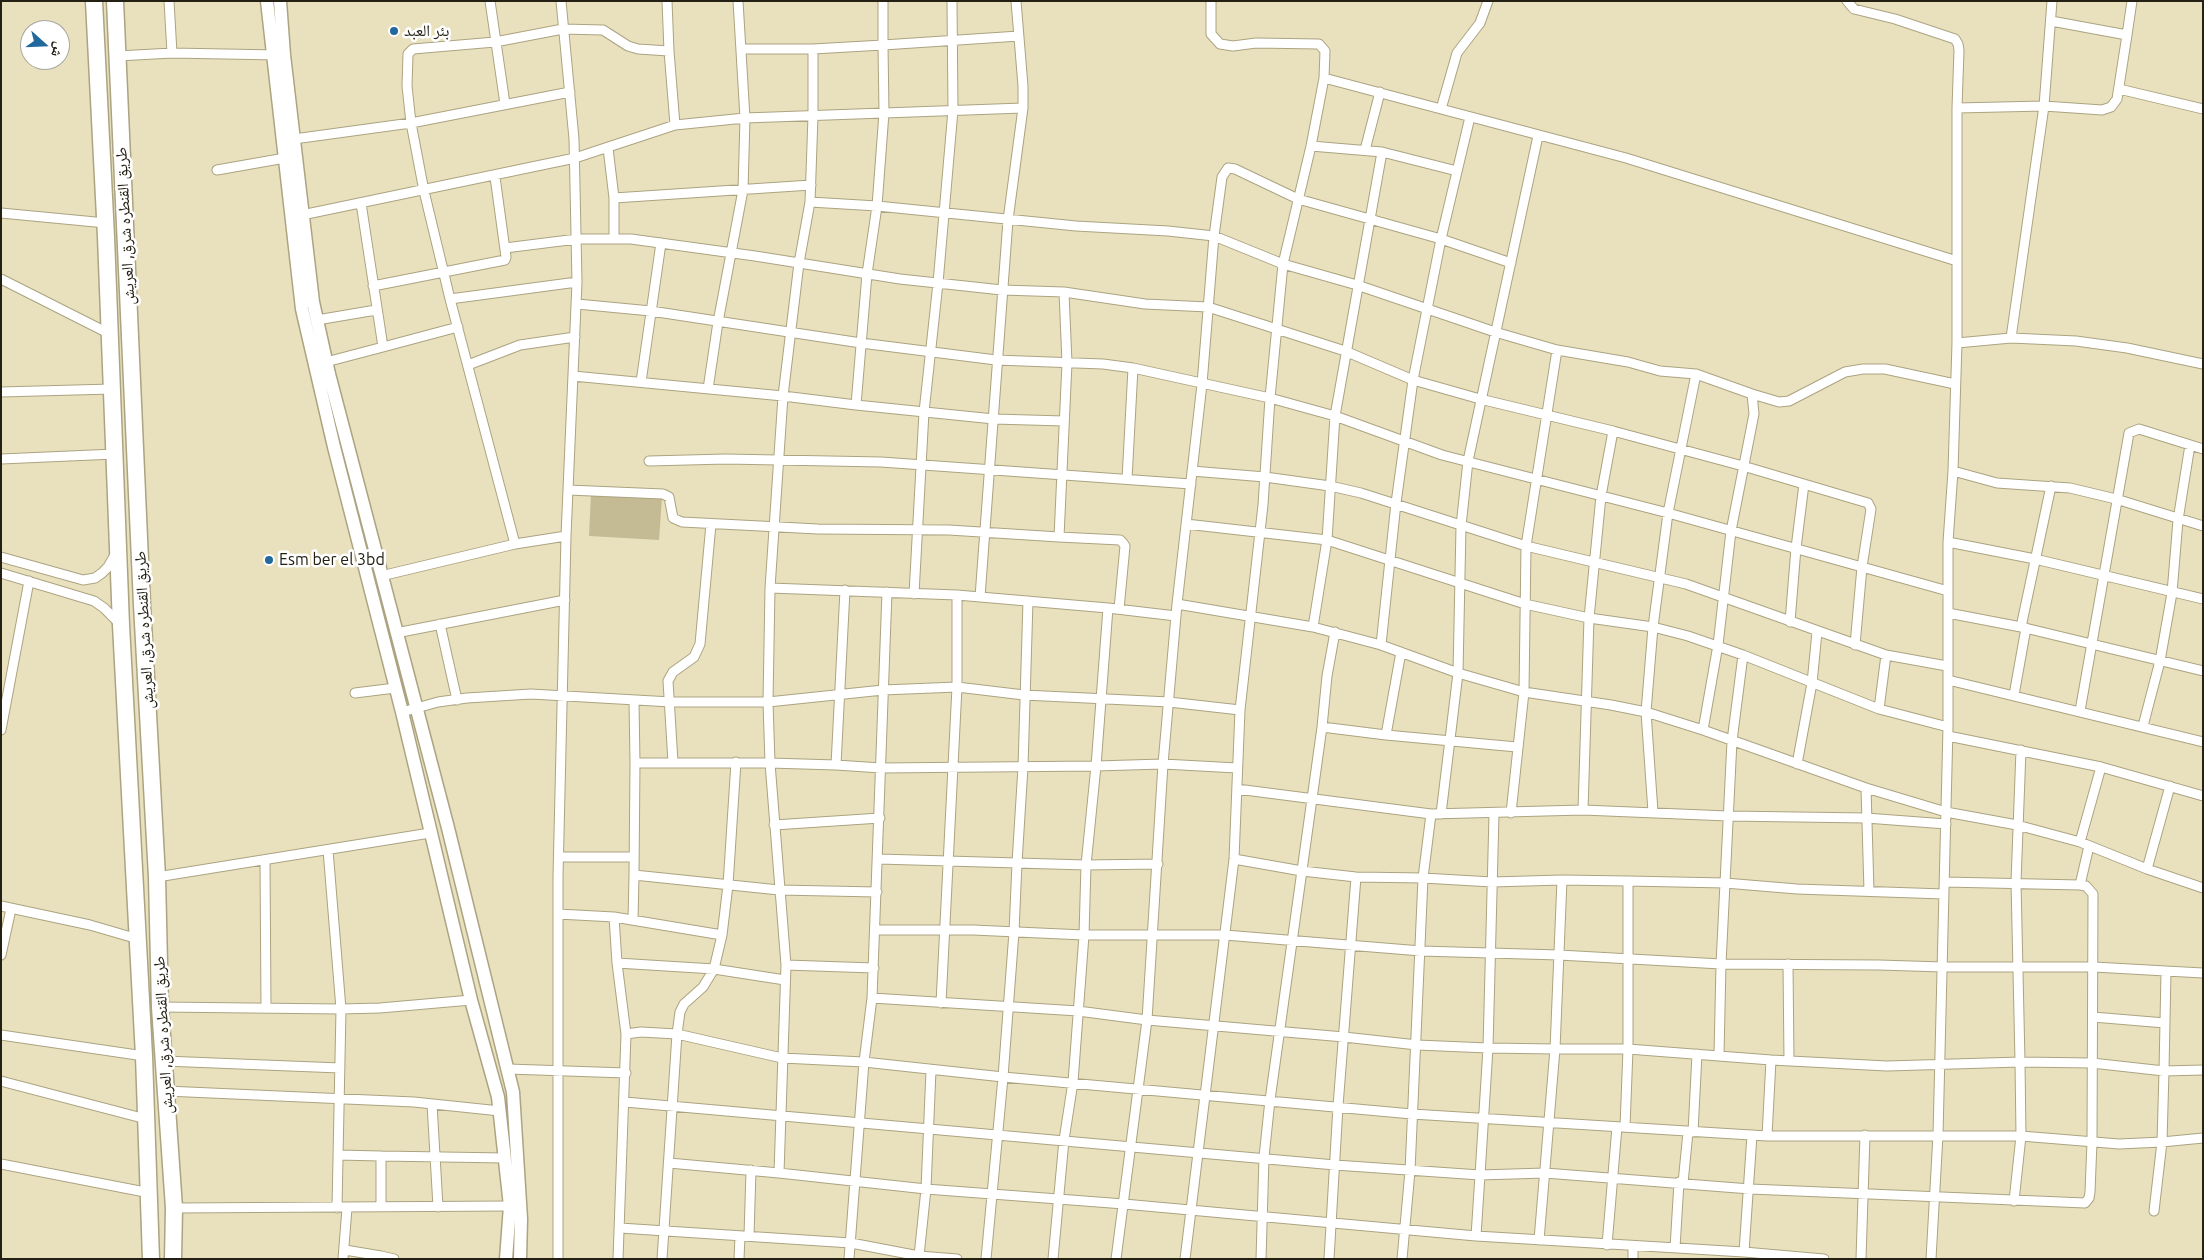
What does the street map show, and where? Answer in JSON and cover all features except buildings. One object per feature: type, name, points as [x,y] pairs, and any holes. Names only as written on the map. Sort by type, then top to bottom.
[{"type":"highway","name":"طريق القنطره شرق, العريش","points":[[94,1],[106,223],[121,625],[144,1056],[151,1259]]},
{"type":"highway","name":"طريق القنطره شرق, العريش","points":[[115,1],[157,877],[160,1007],[174,1208],[173,1259]]},
{"type":"main road","points":[[267,1],[294,139],[302,216],[299,236],[302,309],[334,448],[402,712],[471,1000],[498,1097],[510,1206],[506,1259]]},
{"type":"main road","points":[[280,1],[279,55],[285,158],[299,236],[326,362],[417,708],[508,1069],[513,1092],[524,1259]]},
{"type":"main road","points":[[334,448],[348,444]]},
{"type":"main road","points":[[520,1259],[521,1219]]},
{"type":"street","points":[[169,1],[172,53]]},
{"type":"street","points":[[490,1],[505,104]]},
{"type":"street","points":[[558,1259],[559,858],[566,536],[577,304],[575,158],[562,1]]},
{"type":"street","points":[[667,1],[675,125]]},
{"type":"street","points":[[708,389],[718,322],[743,190],[745,118],[738,1]]},
{"type":"street","points":[[856,405],[867,274],[877,206],[884,113],[883,1]]},
{"type":"street","points":[[914,594],[916,530],[924,412],[938,283],[953,110],[954,39],[952,1]]},
{"type":"street","points":[[980,597],[991,469],[996,360],[1008,220],[1023,108],[1024,86],[1016,1]]},
{"type":"street","points":[[1185,1259],[1203,1095],[1234,859],[1240,710],[1260,532],[1283,264],[1311,146],[1324,78],[1326,56],[1325,51],[1319,44],[1256,43],[1233,46],[1220,44],[1211,34],[1211,1]]},
{"type":"street","points":[[1441,109],[1457,53],[1480,23],[1488,1]]},
{"type":"street","points":[[1847,1],[1854,9],[1895,19],[1954,39],[1959,50],[1956,108],[1957,343],[1953,471],[1948,542],[1948,732],[1945,882],[1938,1135],[1931,1259]]},
{"type":"street","points":[[2010,338],[2044,106],[2052,1]]},
{"type":"street","points":[[1956,108],[2044,106],[2102,110],[2111,108],[2117,99],[2132,1]]},
{"type":"street","points":[[2050,21],[2127,35]]},
{"type":"street","points":[[515,544],[450,299],[424,191],[411,122],[406,58],[413,49],[495,42],[564,29],[596,28],[610,34],[617,41],[628,46],[638,49],[669,51]]},
{"type":"street","points":[[742,48],[813,49],[1019,36]]},
{"type":"street","points":[[779,1172],[786,965],[770,762],[768,702],[770,588],[783,396],[799,264],[810,202],[813,49]]},
{"type":"street","points":[[118,56],[172,53],[279,55]]},
{"type":"street","points":[[1324,78],[1626,158],[1957,261]]},
{"type":"street","points":[[2119,88],[2203,108]]},
{"type":"street","points":[[294,139],[411,122],[570,92]]},
{"type":"street","points":[[1365,150],[1380,92]]},
{"type":"street","points":[[302,216],[575,158],[675,125],[745,118],[1023,108]]},
{"type":"street","points":[[1381,645],[1396,503],[1413,380],[1441,239],[1470,117]]},
{"type":"street","points":[[1441,814],[1458,673],[1461,526],[1468,461],[1538,136]]},
{"type":"street","points":[[1311,146],[1382,152],[1457,171]]},
{"type":"street","points":[[608,148],[614,198],[614,239]]},
{"type":"street","points":[[1313,627],[1327,540],[1335,416],[1345,351],[1382,152]]},
{"type":"street","points":[[217,170],[285,158]]},
{"type":"street","points":[[1116,1259],[1146,1020],[1158,864],[1163,764],[1177,604],[1202,384],[1214,236],[1220,186],[1224,172],[1228,168],[1246,173],[1298,199],[1441,239],[1510,263]]},
{"type":"street","points":[[373,286],[443,271],[503,261],[506,257],[496,176]]},
{"type":"street","points":[[614,198],[811,185]]},
{"type":"street","points":[[810,202],[877,206],[1008,220],[1214,236],[1283,264],[1357,285],[1496,332],[1557,350],[1628,362],[1660,371],[1696,374],[1779,402],[1789,401],[1845,372],[1863,369],[1885,369],[1956,384]]},
{"type":"street","points":[[361,203],[383,347]]},
{"type":"street","points":[[1,213],[106,223]]},
{"type":"street","points":[[505,248],[577,239],[614,239],[661,243],[938,283],[1002,290],[1064,292],[1145,304],[1208,308],[1345,351],[1413,380],[1480,399],[1682,449],[1868,503],[1871,509],[1862,567],[1855,645]]},
{"type":"street","points":[[641,382],[661,243]]},
{"type":"street","points":[[1,279],[110,334]]},
{"type":"street","points":[[450,299],[577,282]]},
{"type":"street","points":[[1059,537],[1066,363],[1064,292]]},
{"type":"street","points":[[577,304],[651,311],[790,333],[996,360],[1103,364],[1133,368],[1270,398],[1335,416],[1442,455],[1668,512],[1948,591]]},
{"type":"street","points":[[317,320],[376,310]]},
{"type":"street","points":[[326,362],[458,327]]},
{"type":"street","points":[[468,365],[520,345],[575,336]]},
{"type":"street","points":[[1957,343],[2010,338],[2093,343],[2203,364]]},
{"type":"street","points":[[1511,813],[1524,692],[1526,546],[1557,350]]},
{"type":"street","points":[[1128,479],[1133,368]]},
{"type":"street","points":[[1653,812],[1646,712],[1653,627],[1668,512],[1696,374]]},
{"type":"street","points":[[573,376],[994,419],[1064,421]]},
{"type":"street","points":[[1,392],[112,390]]},
{"type":"street","points":[[1703,730],[1718,645],[1722,598],[1732,531],[1754,414],[1752,394]]},
{"type":"street","points":[[2080,710],[2126,442],[2131,430],[2139,429],[2203,449]]},
{"type":"street","points":[[1582,810],[1589,618],[1601,496],[1613,431]]},
{"type":"street","points":[[2143,726],[2160,661],[2172,593],[2178,520],[2190,445]]},
{"type":"street","points":[[1,459],[115,454]]},
{"type":"street","points":[[649,462],[779,459],[921,464],[1191,484]]},
{"type":"street","points":[[1192,471],[1265,477],[1330,486],[1396,503],[1526,546],[1594,564],[1659,576],[1886,655],[1947,666]]},
{"type":"street","points":[[1953,471],[1997,483],[2051,486],[2116,499],[2178,520],[2203,526]]},
{"type":"street","points":[[1790,622],[1804,484]]},
{"type":"street","points":[[2014,695],[2035,559],[2051,486]]},
{"type":"street","points":[[568,490],[663,494],[669,497],[675,520],[711,524],[818,529],[985,532],[1120,540],[1125,546],[1119,609]]},
{"type":"street","points":[[673,762],[671,702],[668,688],[670,676],[694,658],[700,644],[711,524]]},
{"type":"street","points":[[1186,524],[1327,540],[1525,604],[1589,618],[1653,627],[1718,645],[1879,709],[1948,732],[2101,767],[2203,796]]},
{"type":"street","points":[[381,576],[515,544],[566,536]]},
{"type":"street","points":[[1948,542],[2035,559],[2203,599]]},
{"type":"street","points":[[1,557],[83,580],[95,578],[108,568],[118,546]]},
{"type":"street","points":[[1,573],[94,601],[121,625]]},
{"type":"street","points":[[1,730],[29,581]]},
{"type":"street","points":[[770,588],[980,597],[1176,616]]},
{"type":"street","points":[[836,765],[845,590]]},
{"type":"street","points":[[849,1259],[864,1062],[874,968],[887,592]]},
{"type":"street","points":[[941,1003],[957,687],[957,596]]},
{"type":"street","points":[[396,634],[565,600]]},
{"type":"street","points":[[986,1259],[1014,932],[1016,863],[1024,767],[1024,695],[1028,601]]},
{"type":"street","points":[[1177,604],[1335,632],[1381,645],[1458,673],[1524,692],[1646,712],[1703,730],[1866,788],[1946,812],[2017,825],[2085,844],[2147,869],[2203,888]]},
{"type":"street","points":[[1053,1259],[1064,1140],[1073,1082],[1084,935],[1086,865],[1096,766],[1108,608]]},
{"type":"street","points":[[1948,612],[2024,628],[2203,672]]},
{"type":"street","points":[[440,624],[457,700]]},
{"type":"street","points":[[1261,1259],[1264,1158],[1278,1032],[1322,727],[1327,676],[1335,632]]},
{"type":"street","points":[[1797,764],[1812,683],[1817,632]]},
{"type":"street","points":[[1386,735],[1401,652]]},
{"type":"street","points":[[1719,1056],[1720,964],[1732,741],[1743,655]]},
{"type":"street","points":[[1879,709],[1886,655]]},
{"type":"street","points":[[1948,680],[2080,710],[2203,742]]},
{"type":"street","points":[[402,712],[457,700],[499,696],[563,695],[634,701],[768,702],[883,690],[957,687],[1024,695],[1169,702],[1240,710]]},
{"type":"street","points":[[355,693],[395,688]]},
{"type":"street","points":[[633,920],[634,701]]},
{"type":"street","points":[[1322,727],[1517,747]]},
{"type":"street","points":[[2014,1201],[2021,1136],[2016,882],[2021,750]]},
{"type":"street","points":[[662,1259],[680,1012],[684,1004],[703,987],[714,969],[722,935],[728,885],[736,762]]},
{"type":"street","points":[[635,763],[770,762],[881,768],[1163,764],[1237,768]]},
{"type":"street","points":[[2080,885],[2085,844],[2101,767]]},
{"type":"street","points":[[2147,869],[2170,786]]},
{"type":"street","points":[[1866,788],[1869,891]]},
{"type":"street","points":[[1237,789],[1312,797],[1431,814],[1494,814],[1582,810],[1728,816],[1866,818],[1946,824]]},
{"type":"street","points":[[1402,1259],[1410,1171],[1423,878],[1431,814]]},
{"type":"street","points":[[1476,1236],[1482,1118],[1488,1048],[1494,814]]},
{"type":"street","points":[[774,825],[880,818]]},
{"type":"street","points":[[157,877],[430,833]]},
{"type":"street","points":[[328,850],[340,1009],[337,1208]]},
{"type":"street","points":[[559,858],[634,856]]},
{"type":"street","points":[[879,859],[1086,865],[1158,864]]},
{"type":"street","points":[[1234,859],[1302,871],[1356,877],[1492,882],[1562,880],[1725,883],[1797,889],[1944,894]]},
{"type":"street","points":[[265,860],[266,1008]]},
{"type":"street","points":[[634,875],[779,890],[877,892]]},
{"type":"street","points":[[1329,1259],[1349,946],[1356,877]]},
{"type":"street","points":[[1539,1240],[1555,1049],[1562,880]]},
{"type":"street","points":[[1607,1245],[1628,1049],[1628,881]]},
{"type":"street","points":[[625,1102],[1335,1165],[1480,1176],[1546,1173],[1750,1189],[2085,1203],[2089,1198],[2090,1192],[2092,1142],[2095,899],[2090,890],[2080,885],[2016,882],[1945,882]]},
{"type":"street","points":[[1,906],[90,925],[138,939]]},
{"type":"street","points":[[1,956],[11,909]]},
{"type":"street","points":[[558,914],[614,917],[722,935]]},
{"type":"street","points":[[614,917],[617,963],[626,1034],[618,1259]]},
{"type":"street","points":[[876,930],[946,930],[1084,935],[1225,935],[1292,942],[1421,951],[1490,952],[1720,964],[2094,967],[2203,973]]},
{"type":"street","points":[[617,963],[714,969],[785,980]]},
{"type":"street","points":[[1788,964],[1789,1061]]},
{"type":"street","points":[[786,965],[874,968]]},
{"type":"street","points":[[2154,1211],[2162,1142],[2166,971]]},
{"type":"street","points":[[872,998],[1078,1011],[1146,1020],[1344,1036],[1416,1045],[1488,1048],[1628,1049],[1859,1066],[2020,1062],[2092,1063],[2164,1071],[2203,1070]]},
{"type":"street","points":[[160,1007],[340,1009],[380,1008],[471,1000]]},
{"type":"street","points":[[2093,1017],[2165,1023]]},
{"type":"street","points":[[626,1034],[641,1032],[677,1034],[782,1058],[864,1062],[1003,1077],[1412,1114],[1767,1136],[2021,1136],[2092,1142],[2162,1142],[2203,1138]]},
{"type":"street","points":[[1,1035],[144,1056]]},
{"type":"street","points":[[1675,1248],[1681,1183],[1690,1132],[1697,1054]]},
{"type":"street","points":[[1767,1136],[1771,1060]]},
{"type":"street","points":[[164,1061],[340,1068]]},
{"type":"street","points":[[508,1069],[557,1069],[626,1073]]},
{"type":"street","points":[[919,1256],[926,1189],[931,1070]]},
{"type":"street","points":[[1,1081],[146,1119]]},
{"type":"street","points":[[166,1091],[432,1104],[500,1111]]},
{"type":"street","points":[[432,1104],[438,1207]]},
{"type":"street","points":[[1744,1252],[1750,1189],[1752,1135]]},
{"type":"street","points":[[1861,1259],[1864,1135]]},
{"type":"street","points":[[338,1154],[435,1158],[505,1158]]},
{"type":"street","points":[[381,1156],[381,1207]]},
{"type":"street","points":[[669,1163],[779,1172],[926,1189],[1060,1198],[1476,1236],[1675,1248],[1730,1255],[1744,1252],[1824,1259]]},
{"type":"street","points":[[1,1164],[150,1193]]},
{"type":"street","points":[[739,1259],[744,1236],[751,1170]]},
{"type":"street","points":[[174,1208],[510,1206]]},
{"type":"street","points":[[348,1208],[344,1254],[394,1259]]},
{"type":"street","points":[[620,1228],[851,1243],[919,1256],[957,1259]]},
{"type":"street","points":[[1633,1246],[1633,1259]]},
{"type":"shaded area","points":[[591,494],[662,498],[659,540],[589,536]]},
{"type":"place","name":"بئر العبد","points":[[394,31]]},
{"type":"place","name":"Esm ber el 3bd","points":[[269,560]]}]
